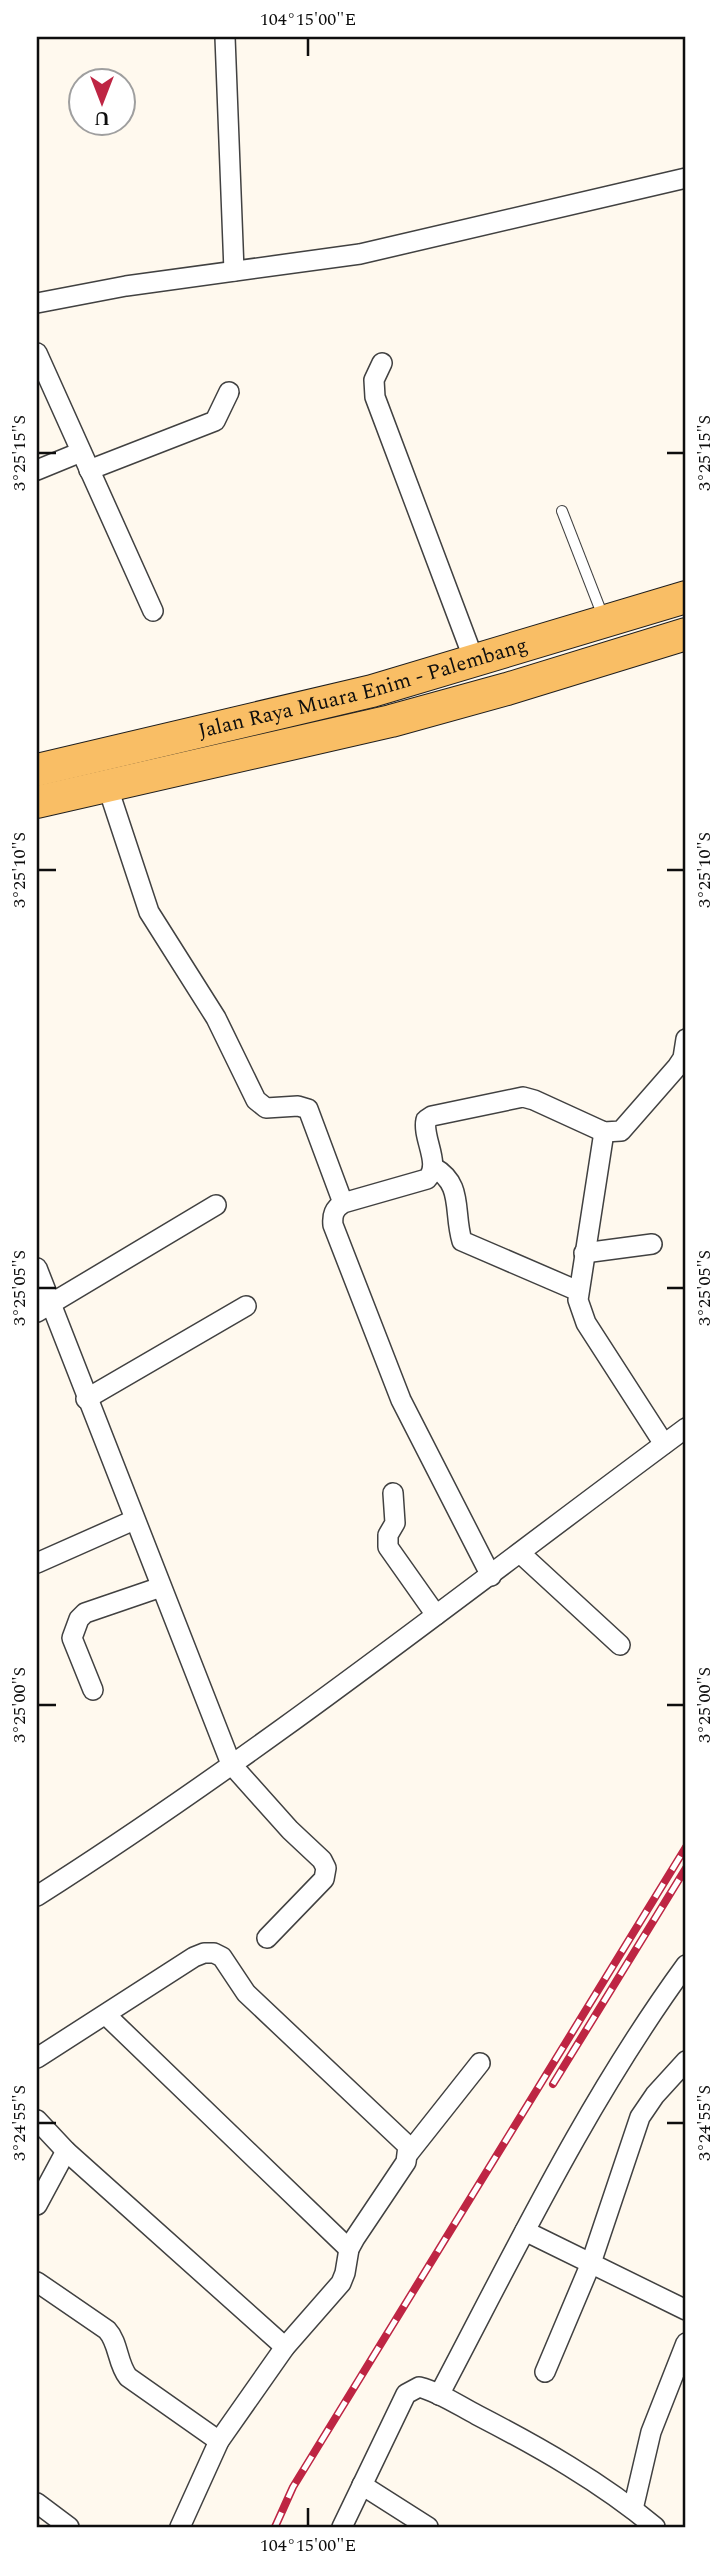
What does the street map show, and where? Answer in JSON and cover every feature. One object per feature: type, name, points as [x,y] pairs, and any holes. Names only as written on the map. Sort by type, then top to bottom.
[{"type":"main road","name":"Jalan Raya Muara Enim - Palembang","points":[[37,770],[372,691],[681,599]]},
{"type":"main road","points":[[681,599],[686,632]]},
{"type":"main road","name":"Jalan Raya Muara Enim - Palembang","points":[[37,802],[391,720],[507,689],[686,632]]},
{"type":"street","points":[[225,37],[234,271]]},
{"type":"street","points":[[37,303],[126,286],[360,254],[686,178]]},
{"type":"street","points":[[37,354],[153,611]]},
{"type":"street","points":[[382,363],[374,380],[376,397],[474,660]]},
{"type":"street","points":[[37,470],[85,461],[215,421],[229,392]]},
{"type":"street","points":[[107,785],[149,912],[216,1018],[256,1100],[265,1108],[298,1106],[308,1109],[343,1203]]},
{"type":"street","points":[[491,1576],[401,1400],[332,1225],[332,1216],[336,1208],[343,1203],[427,1179],[432,1174],[433,1167],[424,1128],[426,1120],[432,1116],[513,1097],[534,1100],[604,1132],[621,1131],[677,1067],[683,1058],[686,1039]]},
{"type":"street","points":[[604,1132],[578,1291],[581,1311],[586,1323],[664,1444]]},
{"type":"street","points":[[433,1167],[445,1174],[454,1187],[462,1241],[578,1291]]},
{"type":"street","points":[[44,1308],[216,1205]]},
{"type":"street","points":[[584,1253],[652,1244]]},
{"type":"street","points":[[37,1268],[44,1308],[86,1399],[231,1763],[290,1830],[322,1860],[326,1868],[324,1879],[267,1938]]},
{"type":"street","points":[[86,1399],[246,1306]]},
{"type":"street","points":[[37,1896],[154,1819],[491,1576],[686,1428]]},
{"type":"street","points":[[393,1493],[395,1523],[388,1535],[388,1547],[436,1615]]},
{"type":"street","points":[[37,1563],[134,1520]]},
{"type":"street","points":[[520,1553],[620,1644]]},
{"type":"street","points":[[93,1690],[72,1638],[79,1619],[85,1613],[161,1587]]},
{"type":"street","points":[[37,2059],[194,1957],[214,1953],[222,1957],[246,1993],[408,2146],[406,2162],[349,2249],[341,2283],[285,2347],[219,2441],[180,2527]]},
{"type":"street","points":[[439,2395],[593,2105],[660,2000],[686,1965]]},
{"type":"street","points":[[106,2015],[349,2249]]},
{"type":"street","points":[[545,2372],[591,2263],[640,2117],[655,2095],[686,2062]]},
{"type":"street","points":[[408,2154],[480,2063]]},
{"type":"street","points":[[37,2120],[66,2151],[285,2347]]},
{"type":"street","points":[[37,2205],[66,2151]]},
{"type":"street","points":[[525,2231],[686,2310]]},
{"type":"street","points":[[37,2282],[107,2330],[122,2370],[128,2377],[219,2441]]},
{"type":"street","points":[[633,2509],[651,2432],[686,2343]]},
{"type":"street","points":[[342,2527],[406,2394],[419,2387],[531,2444],[633,2509],[655,2527]]},
{"type":"street","points":[[362,2485],[428,2527]]},
{"type":"street","points":[[37,2503],[69,2527]]},
{"type":"lane","points":[[562,511],[605,623]]},
{"type":"railway","points":[[275,2527],[293,2487],[686,1847]]},
{"type":"railway","points":[[553,2084],[686,1868]]}]
